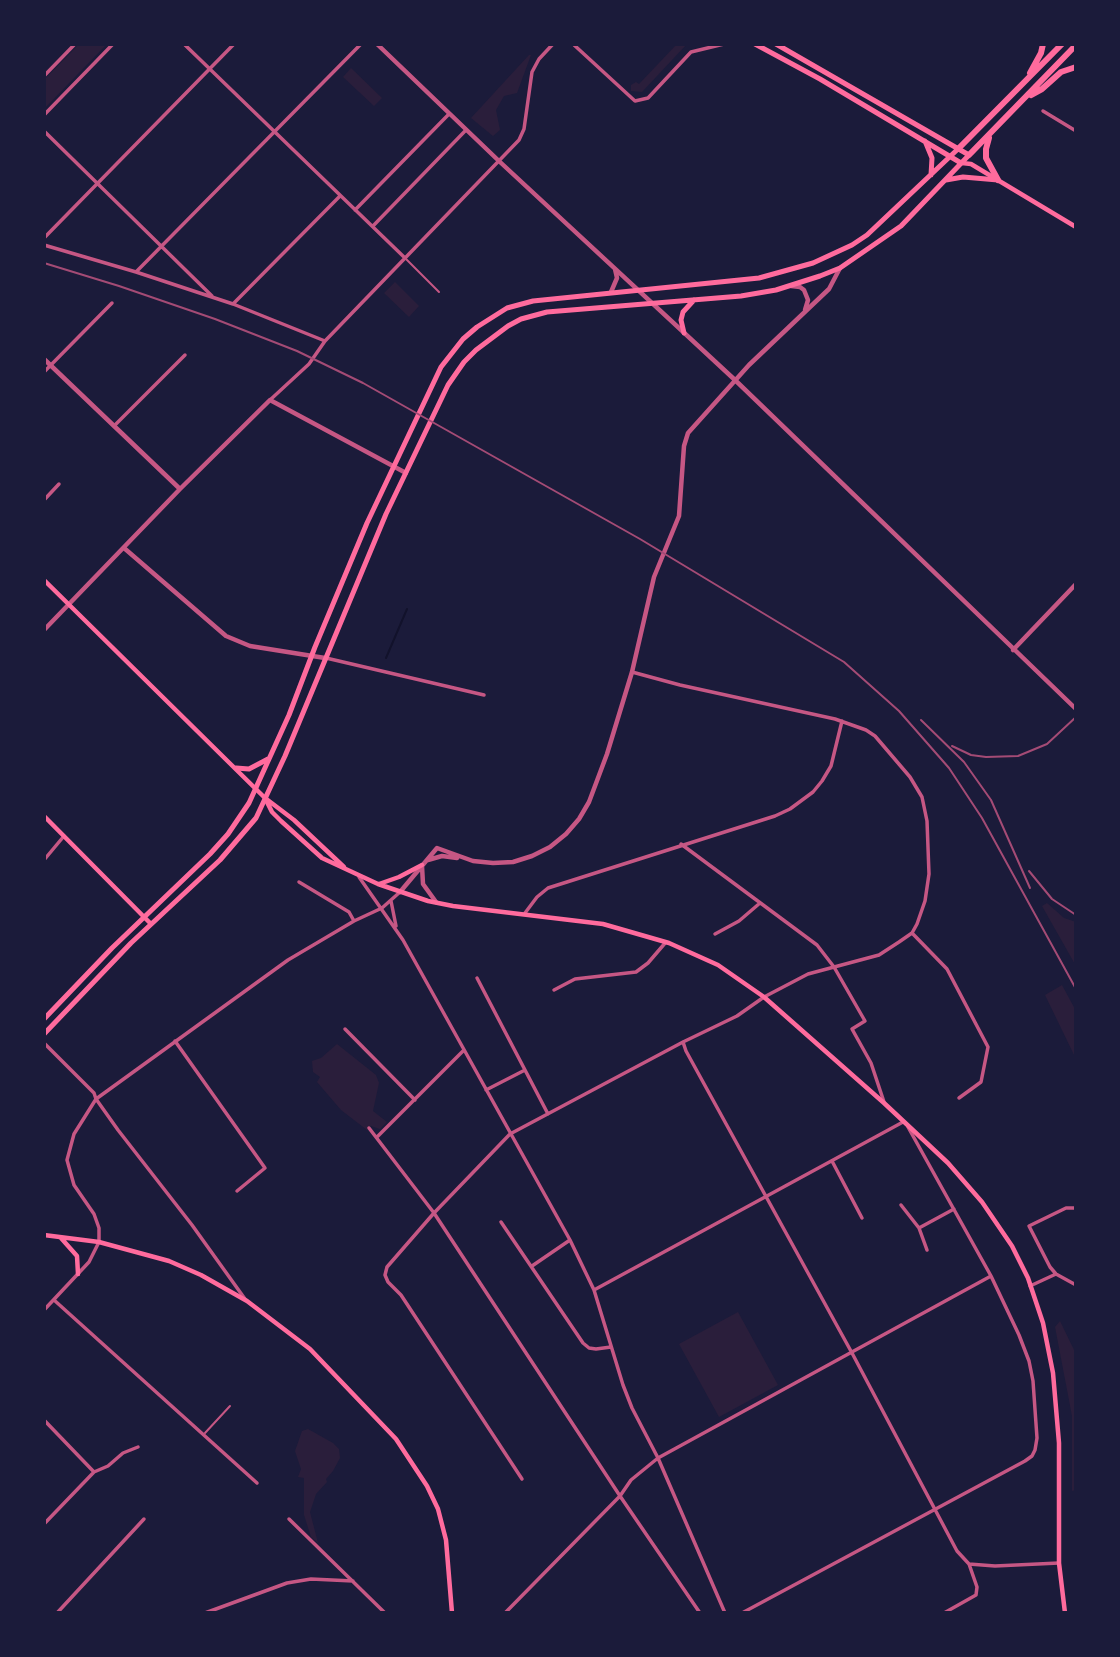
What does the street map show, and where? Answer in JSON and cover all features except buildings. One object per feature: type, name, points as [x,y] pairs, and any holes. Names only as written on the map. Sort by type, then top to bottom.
[{"type":"highway","points":[[1028,78],[1043,44]]},
{"type":"highway","points":[[959,148],[1062,44]]},
{"type":"highway","points":[[969,155],[1076,45]]},
{"type":"highway","points":[[1027,97],[1042,89],[1061,72],[1076,67]]},
{"type":"highway","points":[[991,133],[987,142],[986,158],[998,180]]},
{"type":"main road","points":[[755,44],[961,163],[971,164],[1076,227]]},
{"type":"main road","points":[[779,45],[959,148],[969,155],[971,164]]},
{"type":"main road","points":[[925,141],[932,158],[930,177]]},
{"type":"main road","points":[[44,1019],[228,834],[249,803],[271,757],[355,549],[441,367],[456,347],[477,327],[507,308],[534,300],[759,278],[813,263],[867,235],[959,148]]},
{"type":"main road","points":[[44,1034],[118,956],[206,874],[249,827],[265,798],[406,473],[448,385],[464,362],[491,337],[522,319],[547,312],[741,296],[791,286],[840,268],[901,226],[969,155]]},
{"type":"main road","points":[[946,180],[964,177],[998,180]]},
{"type":"main road","points":[[684,332],[683,312],[694,300]]},
{"type":"main road","points":[[44,580],[236,768],[265,798],[272,812],[322,858],[359,877],[436,902],[603,923],[666,942],[718,965],[764,997],[905,1121],[948,1163],[982,1202],[1012,1246],[1043,1323],[1054,1385],[1059,1443],[1059,1563],[1065,1613]]},
{"type":"main road","points":[[236,768],[256,767],[271,757]]},
{"type":"main road","points":[[265,798],[307,831],[345,869]]},
{"type":"main road","points":[[44,816],[151,924]]},
{"type":"main road","points":[[378,884],[422,865]]},
{"type":"main road","points":[[44,1235],[99,1242],[169,1261],[201,1275],[247,1301],[310,1349],[372,1412],[414,1464],[438,1509],[452,1587],[452,1613]]},
{"type":"main road","points":[[60,1237],[77,1256],[78,1274]]},
{"type":"street","points":[[44,76],[75,44]]},
{"type":"street","points":[[44,115],[113,44]]},
{"type":"street","points":[[184,44],[405,258]]},
{"type":"street","points":[[44,238],[234,44]]},
{"type":"street","points":[[136,272],[361,44]]},
{"type":"street","points":[[377,44],[735,380],[1076,709]]},
{"type":"street","points":[[44,630],[169,500],[309,364],[326,341],[500,162],[519,140],[524,129],[533,72],[539,59],[553,44]]},
{"type":"street","points":[[573,44],[635,101],[648,98],[691,52],[721,45]]},
{"type":"street","points":[[1044,111],[1076,131]]},
{"type":"street","points":[[355,210],[450,114]]},
{"type":"street","points":[[373,227],[467,130]]},
{"type":"street","points":[[44,131],[214,298]]},
{"type":"street","points":[[233,304],[341,196]]},
{"type":"street","points":[[44,245],[233,304],[326,341]]},
{"type":"street","points":[[611,292],[617,278],[615,268]]},
{"type":"street","points":[[422,865],[436,857],[493,863],[522,859],[550,847],[573,827],[589,802],[607,754],[632,672],[654,577],[679,516],[685,439],[735,380],[804,310],[817,302],[829,289],[840,268]]},
{"type":"street","points":[[791,286],[800,287],[807,295],[808,303],[804,310]]},
{"type":"street","points":[[44,372],[112,303]]},
{"type":"street","points":[[114,426],[185,355]]},
{"type":"street","points":[[44,359],[180,489]]},
{"type":"street","points":[[270,400],[406,473]]},
{"type":"street","points":[[169,500],[173,482]]},
{"type":"street","points":[[44,500],[59,484]]},
{"type":"street","points":[[124,548],[226,636],[250,646],[311,655],[484,695]]},
{"type":"street","points":[[1013,649],[1076,584]]},
{"type":"street","points":[[522,1479],[401,1295],[388,1282],[385,1275],[387,1267],[434,1213],[510,1134],[683,1041],[737,1016],[764,997],[808,974],[879,955],[912,933],[925,901],[929,874],[927,821],[922,797],[883,743],[866,730],[842,721],[632,672]]},
{"type":"street","points":[[525,913],[548,888],[775,816],[801,802],[822,781],[831,766],[842,721]]},
{"type":"street","points":[[44,860],[64,836]]},
{"type":"street","points":[[681,845],[817,946],[834,967],[865,1021],[852,1029],[871,1063],[884,1103]]},
{"type":"street","points":[[44,1310],[95,1255],[99,1242],[97,1221],[74,1185],[67,1160],[74,1134],[96,1099],[288,960],[354,920],[382,908],[400,892],[437,848],[463,858]]},
{"type":"street","points":[[422,865],[423,884],[436,902]]},
{"type":"street","points":[[359,877],[396,929],[570,1240],[594,1290],[632,1408],[658,1458],[725,1613]]},
{"type":"street","points":[[299,882],[349,912],[354,920]]},
{"type":"street","points":[[391,901],[396,929]]},
{"type":"street","points":[[715,934],[740,920],[760,903]]},
{"type":"street","points":[[912,933],[947,969],[988,1047],[981,1082],[958,1098]]},
{"type":"street","points":[[554,990],[575,979],[636,972],[648,963],[666,942]]},
{"type":"street","points":[[477,978],[548,1114]]},
{"type":"street","points":[[345,1029],[415,1100]]},
{"type":"street","points":[[175,1041],[265,1168],[237,1191]]},
{"type":"street","points":[[683,1041],[935,1511],[957,1551],[969,1564],[977,1587],[976,1595],[944,1613]]},
{"type":"street","points":[[44,1043],[94,1093],[247,1301]]},
{"type":"street","points":[[377,1138],[464,1050]]},
{"type":"street","points":[[486,1090],[525,1070]]},
{"type":"street","points":[[594,1290],[905,1121],[991,1276],[1019,1335],[1033,1381],[1037,1438],[1032,1457],[742,1613]]},
{"type":"street","points":[[369,1128],[434,1213],[700,1613]]},
{"type":"street","points":[[832,1161],[862,1219]]},
{"type":"street","points":[[901,1205],[919,1228],[927,1250]]},
{"type":"street","points":[[1076,1208],[1066,1208],[1030,1226],[1056,1274],[1076,1285]]},
{"type":"street","points":[[919,1228],[954,1209]]},
{"type":"street","points":[[501,1222],[583,1343],[596,1349],[611,1347]]},
{"type":"street","points":[[532,1266],[570,1240]]},
{"type":"street","points":[[1030,1286],[1056,1274]]},
{"type":"street","points":[[505,1613],[620,1496],[631,1480],[658,1458],[991,1276]]},
{"type":"street","points":[[54,1300],[257,1483]]},
{"type":"street","points":[[44,1420],[94,1472]]},
{"type":"street","points":[[44,1524],[94,1472],[108,1466],[123,1453],[138,1447]]},
{"type":"street","points":[[57,1613],[144,1519]]},
{"type":"street","points":[[289,1519],[386,1613]]},
{"type":"street","points":[[969,1564],[995,1566],[1059,1563]]},
{"type":"street","points":[[205,1613],[287,1583],[311,1579],[354,1581]]},
{"type":"lane","points":[[405,258],[439,292]]},
{"type":"lane","points":[[204,1434],[230,1406]]},
{"type":"shaded area","points":[[79,44],[107,44],[44,109],[44,80]]},
{"type":"shaded area","points":[[677,44],[687,44],[642,92],[631,91],[631,85],[636,82],[639,84]]},
{"type":"shaded area","points":[[529,55],[517,93],[504,96],[496,110],[500,130],[493,136],[471,118]]},
{"type":"shaded area","points":[[351,68],[382,98],[374,106],[343,77]]},
{"type":"shaded area","points":[[395,282],[419,306],[409,317],[384,293]]},
{"type":"shaded area","points":[[1047,903],[1064,918],[1076,922],[1076,966],[1042,906]]},
{"type":"shaded area","points":[[1062,985],[1076,1011],[1076,1059],[1045,995]]},
{"type":"shaded area","points":[[337,1044],[376,1075],[379,1083],[373,1111],[387,1122],[380,1129],[371,1126],[367,1130],[341,1110],[317,1082],[320,1077],[313,1072],[312,1061],[321,1058]]},
{"type":"shaded area","points":[[738,1312],[778,1385],[719,1417],[679,1344]]},
{"type":"shaded area","points":[[1060,1321],[1076,1354],[1076,1490],[1072,1491],[1072,1416],[1055,1327]]},
{"type":"shaded area","points":[[308,1429],[333,1443],[339,1449],[340,1458],[326,1479],[327,1482],[316,1494],[310,1512],[318,1543],[311,1537],[304,1515],[304,1478],[298,1477],[301,1469],[295,1451],[302,1431]]},
{"type":"waterway","points":[[386,658],[407,609]]},
{"type":"railway","points":[[44,263],[215,319],[297,351],[363,383],[640,539],[844,662],[899,711],[949,768],[982,818],[1076,989]]},
{"type":"railway","points":[[952,746],[971,755],[1018,756],[1047,744],[1076,717]]},
{"type":"railway","points":[[921,720],[964,762],[991,800],[1030,888]]},
{"type":"railway","points":[[1029,871],[1052,899],[1076,915]]}]
